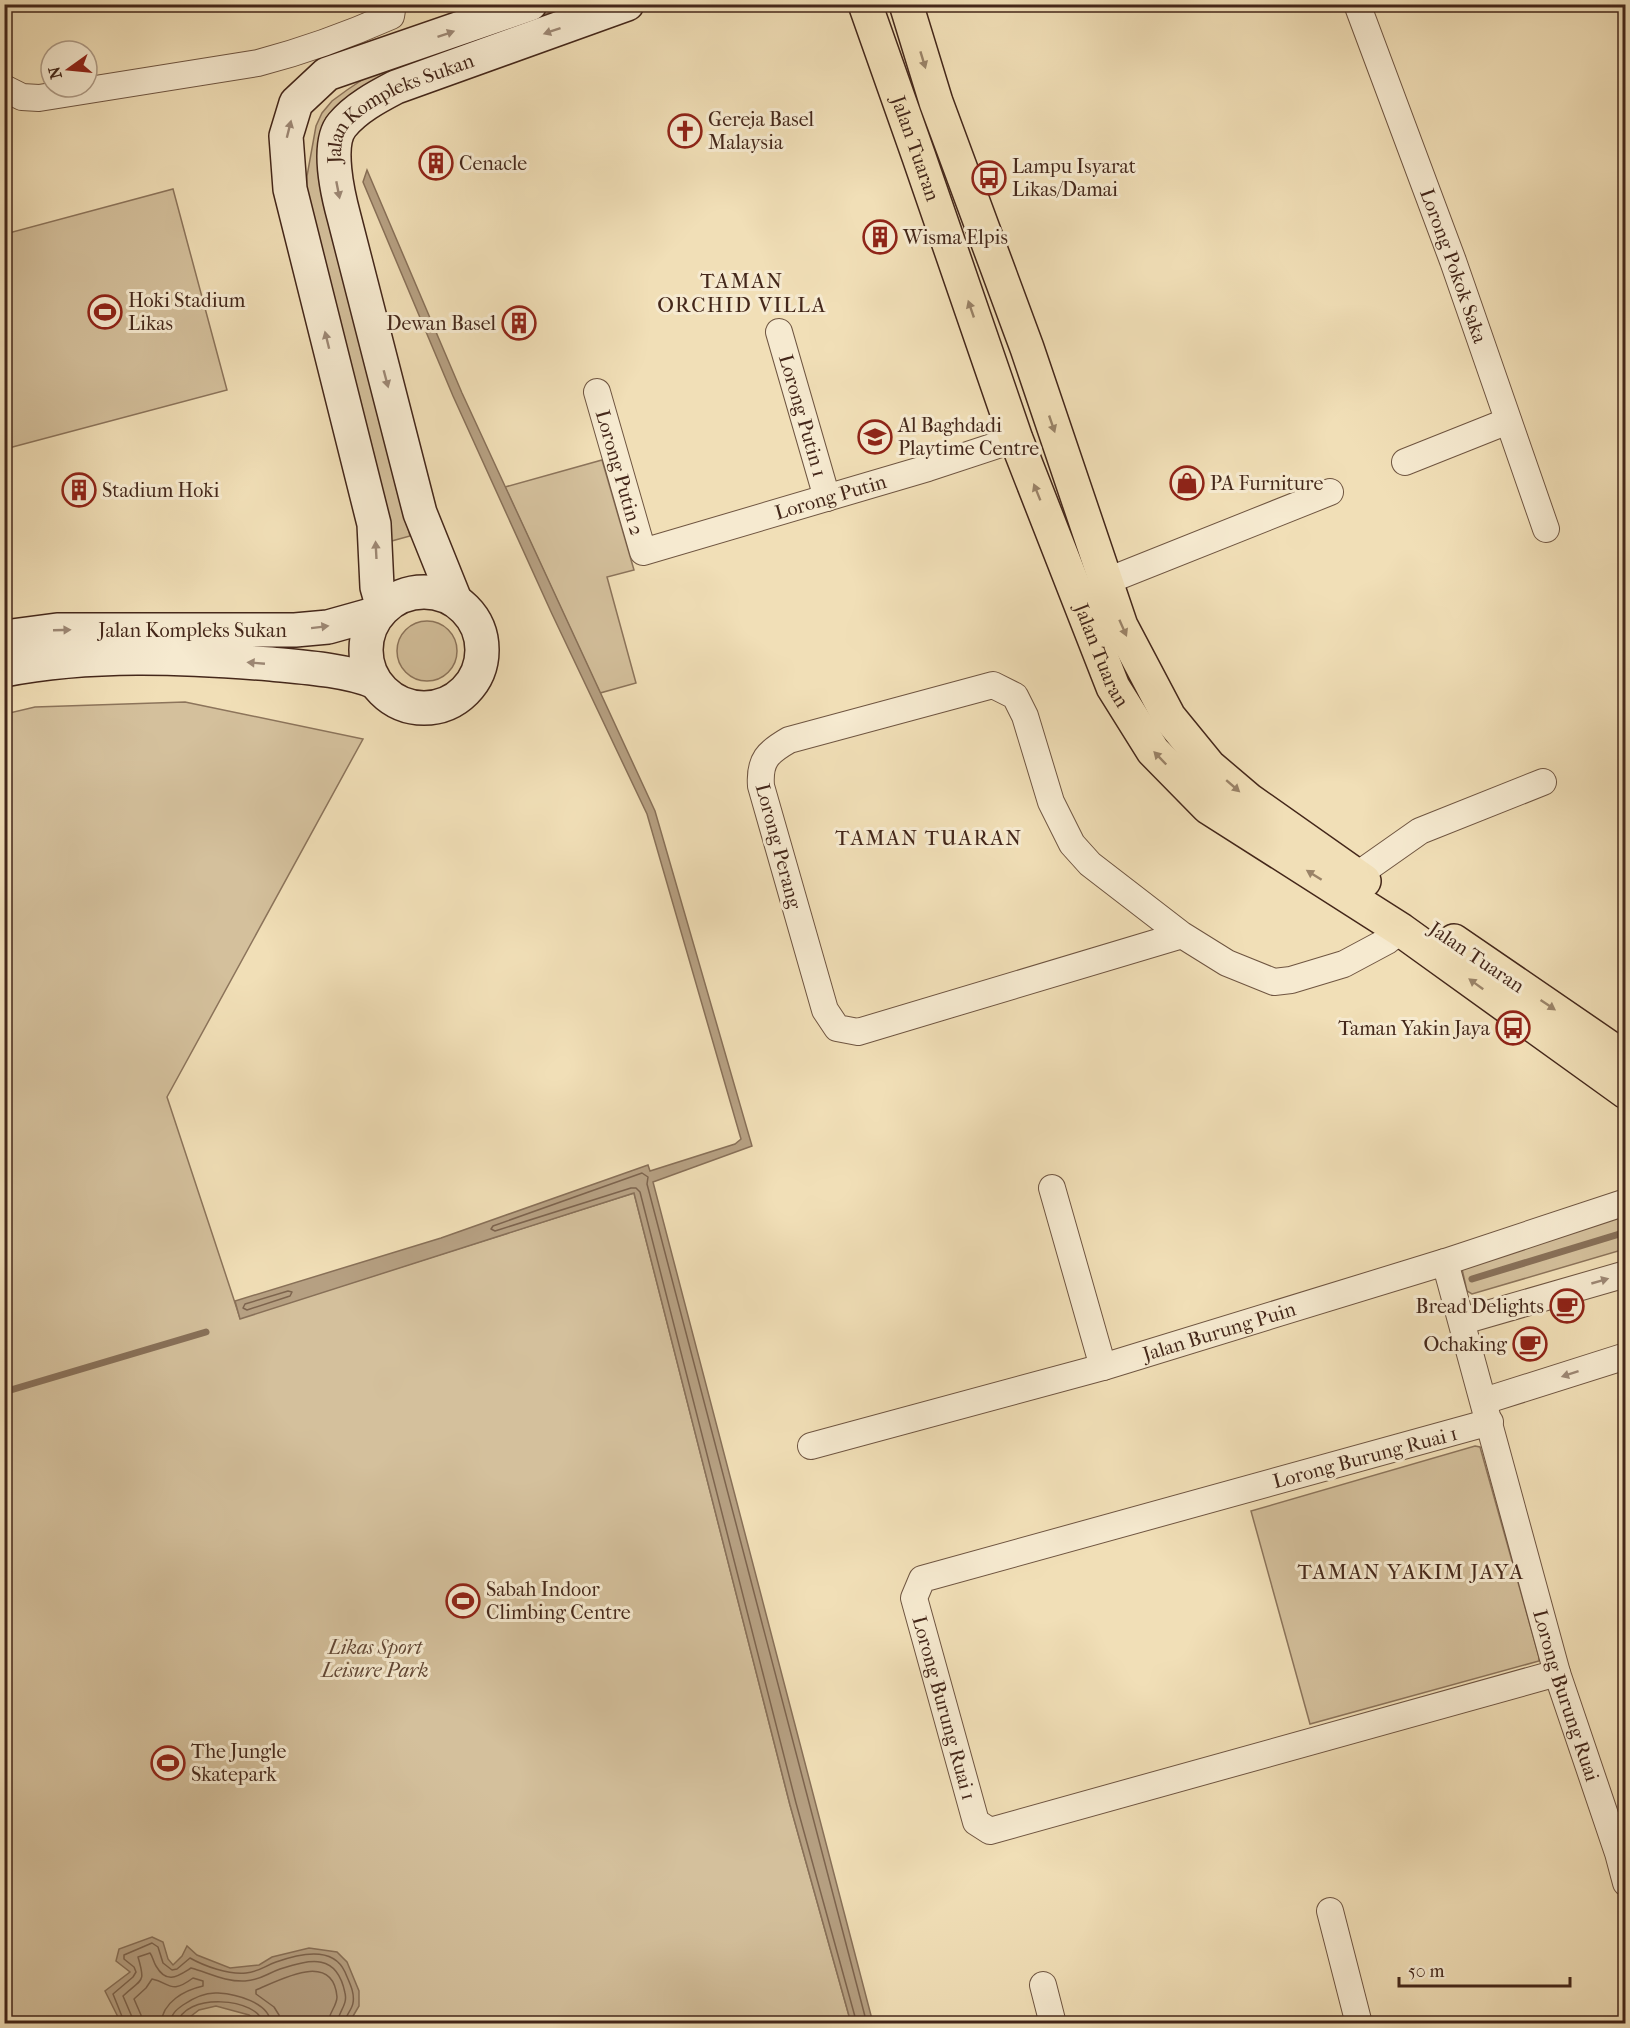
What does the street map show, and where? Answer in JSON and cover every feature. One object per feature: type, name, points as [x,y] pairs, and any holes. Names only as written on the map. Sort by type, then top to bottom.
[{"type":"main road","name":"Jalan Kompleks Sukan","points":[[4,637],[57,630],[295,630],[327,627],[380,610],[374,524],[290,189],[286,136],[296,103],[327,74],[530,4]]},
{"type":"main road","name":"Jalan Kompleks Sukan","points":[[455,600],[420,513],[336,186],[333,152],[340,126],[366,104],[396,87],[627,4]]},
{"type":"main road","points":[[850,4],[877,80],[903,114]]},
{"type":"main road","name":"Jalan Tuaran","points":[[865,4],[1016,439],[1113,687],[1153,751],[1208,807],[1401,930],[1626,1092]]},
{"type":"main road","name":"Jalan Tuaran","points":[[906,4],[936,102],[1027,348],[1121,626],[1169,717],[1209,766],[1249,800],[1356,876],[1626,1059]]},
{"type":"main road","points":[[418,591],[437,592],[455,600],[470,613],[479,631],[482,651],[479,670],[470,687],[454,700],[436,708],[418,708],[402,704],[387,695],[375,682],[368,669],[365,655],[368,633],[380,610],[399,596],[418,591]]},
{"type":"main road","name":"Jalan Kompleks Sukan","points":[[4,670],[54,662],[142,659],[221,660],[303,667],[365,678],[375,682]]},
{"type":"street","points":[[4,88],[22,97],[39,98],[258,63],[291,55],[355,32],[391,16],[393,4]]},
{"type":"street","name":"Lorong Pokok Saka","points":[[1357,4],[1453,261],[1546,529]]},
{"type":"street","name":"Lorong Putin 1","points":[[779,332],[827,498]]},
{"type":"street","name":"Lorong Putin 2","points":[[597,392],[643,552]]},
{"type":"street","points":[[1405,462],[1508,421]]},
{"type":"street","name":"Lorong Putin","points":[[643,552],[1016,439]]},
{"type":"street","points":[[1107,581],[1330,492]]},
{"type":"street","name":"Lorong Perang","points":[[1182,935],[858,1032],[837,1028],[825,1010],[761,786],[760,771],[771,750],[789,740],[993,685],[1015,696],[1025,717],[1051,802],[1072,844],[1090,864],[1182,935],[1227,963],[1274,982],[1291,980],[1344,964],[1401,930]]},
{"type":"street","points":[[1356,876],[1420,831],[1543,782]]},
{"type":"street","points":[[1053,1188],[1103,1366]]},
{"type":"street","name":"Jalan Burung Puin","points":[[811,1446],[1103,1366],[1445,1262],[1626,1202]]},
{"type":"street","name":"Lorong Burung Ruai","points":[[1445,1262],[1463,1321],[1557,1673],[1626,1883]]},
{"type":"street","points":[[1463,1321],[1626,1274]]},
{"type":"street","points":[[1487,1412],[1626,1356]]},
{"type":"street","name":"Lorong Burung Ruai 1","points":[[1487,1412],[922,1579],[914,1598],[917,1610],[976,1822],[990,1832],[1557,1673]]},
{"type":"street","points":[[1330,1911],[1359,2024]]},
{"type":"street","points":[[1043,1985],[1053,2024]]},
{"type":"green space","points":[[571,5],[591,5],[349,98],[326,118],[323,129],[357,328],[410,536],[388,542],[306,203],[307,176],[316,126],[322,113],[332,101],[365,78]]},
{"type":"green space","name":"Hoki Stadium Likas","points":[[173,189],[227,390],[5,449],[5,234]]},
{"type":"green space","points":[[602,460],[634,570],[607,577],[636,683],[600,693],[505,487]]},
{"type":"green space","points":[[427,621],[444,626],[452,634],[457,651],[452,668],[444,676],[427,681],[410,676],[402,668],[397,651],[402,634],[410,626]]},
{"type":"green space","name":"Likas Sport Leisure Park","points":[[185,702],[363,739],[167,1097],[240,1318],[634,1193],[790,1805],[851,2023],[5,2023],[5,714],[35,707]]},
{"type":"green space","points":[[1625,1214],[1625,1249],[1472,1294],[1467,1291],[1462,1269]]},
{"type":"green space","points":[[1475,1446],[1480,1447],[1539,1661],[1310,1724],[1251,1511]]},
{"type":"water","points":[[367,170],[462,393],[655,811],[752,1146],[653,1182],[873,2023],[851,2023],[790,1805],[634,1193],[240,1319],[235,1301],[441,1238],[648,1165],[650,1171],[735,1144],[741,1139],[647,814],[552,614],[453,396],[363,182]]},
{"type":"water","points":[[152,1937],[163,1942],[168,1959],[173,1965],[182,1956],[187,1946],[197,1955],[230,1968],[259,1965],[272,1957],[309,1948],[337,1952],[347,1962],[359,1991],[359,2006],[349,2023],[260,2023],[249,2015],[216,2006],[199,2010],[182,2023],[121,2023],[105,1991],[130,1972],[116,1961],[119,1949]]},
{"type":"waterway","points":[[1472,1279],[1626,1232]]},
{"type":"waterway","points":[[4,1392],[206,1332]]},
{"type":"place","name":"Gereja Basel Malaysia","points":[[685,131]]},
{"type":"place","name":"Cenacle","points":[[436,163]]},
{"type":"place","name":"Lampu Isyarat Likas/Damai","points":[[989,178]]},
{"type":"place","name":"Wisma Elpis","points":[[880,237]]},
{"type":"place","name":"Hoki Stadium Likas","points":[[105,312]]},
{"type":"place","name":"Dewan Basel","points":[[519,323]]},
{"type":"place","name":"Al Baghdadi Playtime Centre","points":[[875,437]]},
{"type":"place","name":"PA Furniture","points":[[1187,483]]},
{"type":"place","name":"Stadium Hoki","points":[[79,490]]},
{"type":"place","name":"Taman Yakin Jaya","points":[[1513,1028]]},
{"type":"place","name":"Bread Delights","points":[[1567,1306]]},
{"type":"place","name":"Ochaking","points":[[1530,1344]]},
{"type":"place","name":"Sabah Indoor Climbing Centre","points":[[463,1601]]},
{"type":"place","name":"The Jungle Skatepark","points":[[168,1763]]},
{"type":"district","name":"TAMAN ORCHID VILLA","points":[[742,293]]},
{"type":"district","name":"TAMAN TUARAN","points":[[929,838]]},
{"type":"district","name":"TAMAN YAKIM JAYA","points":[[1411,1572]]}]
